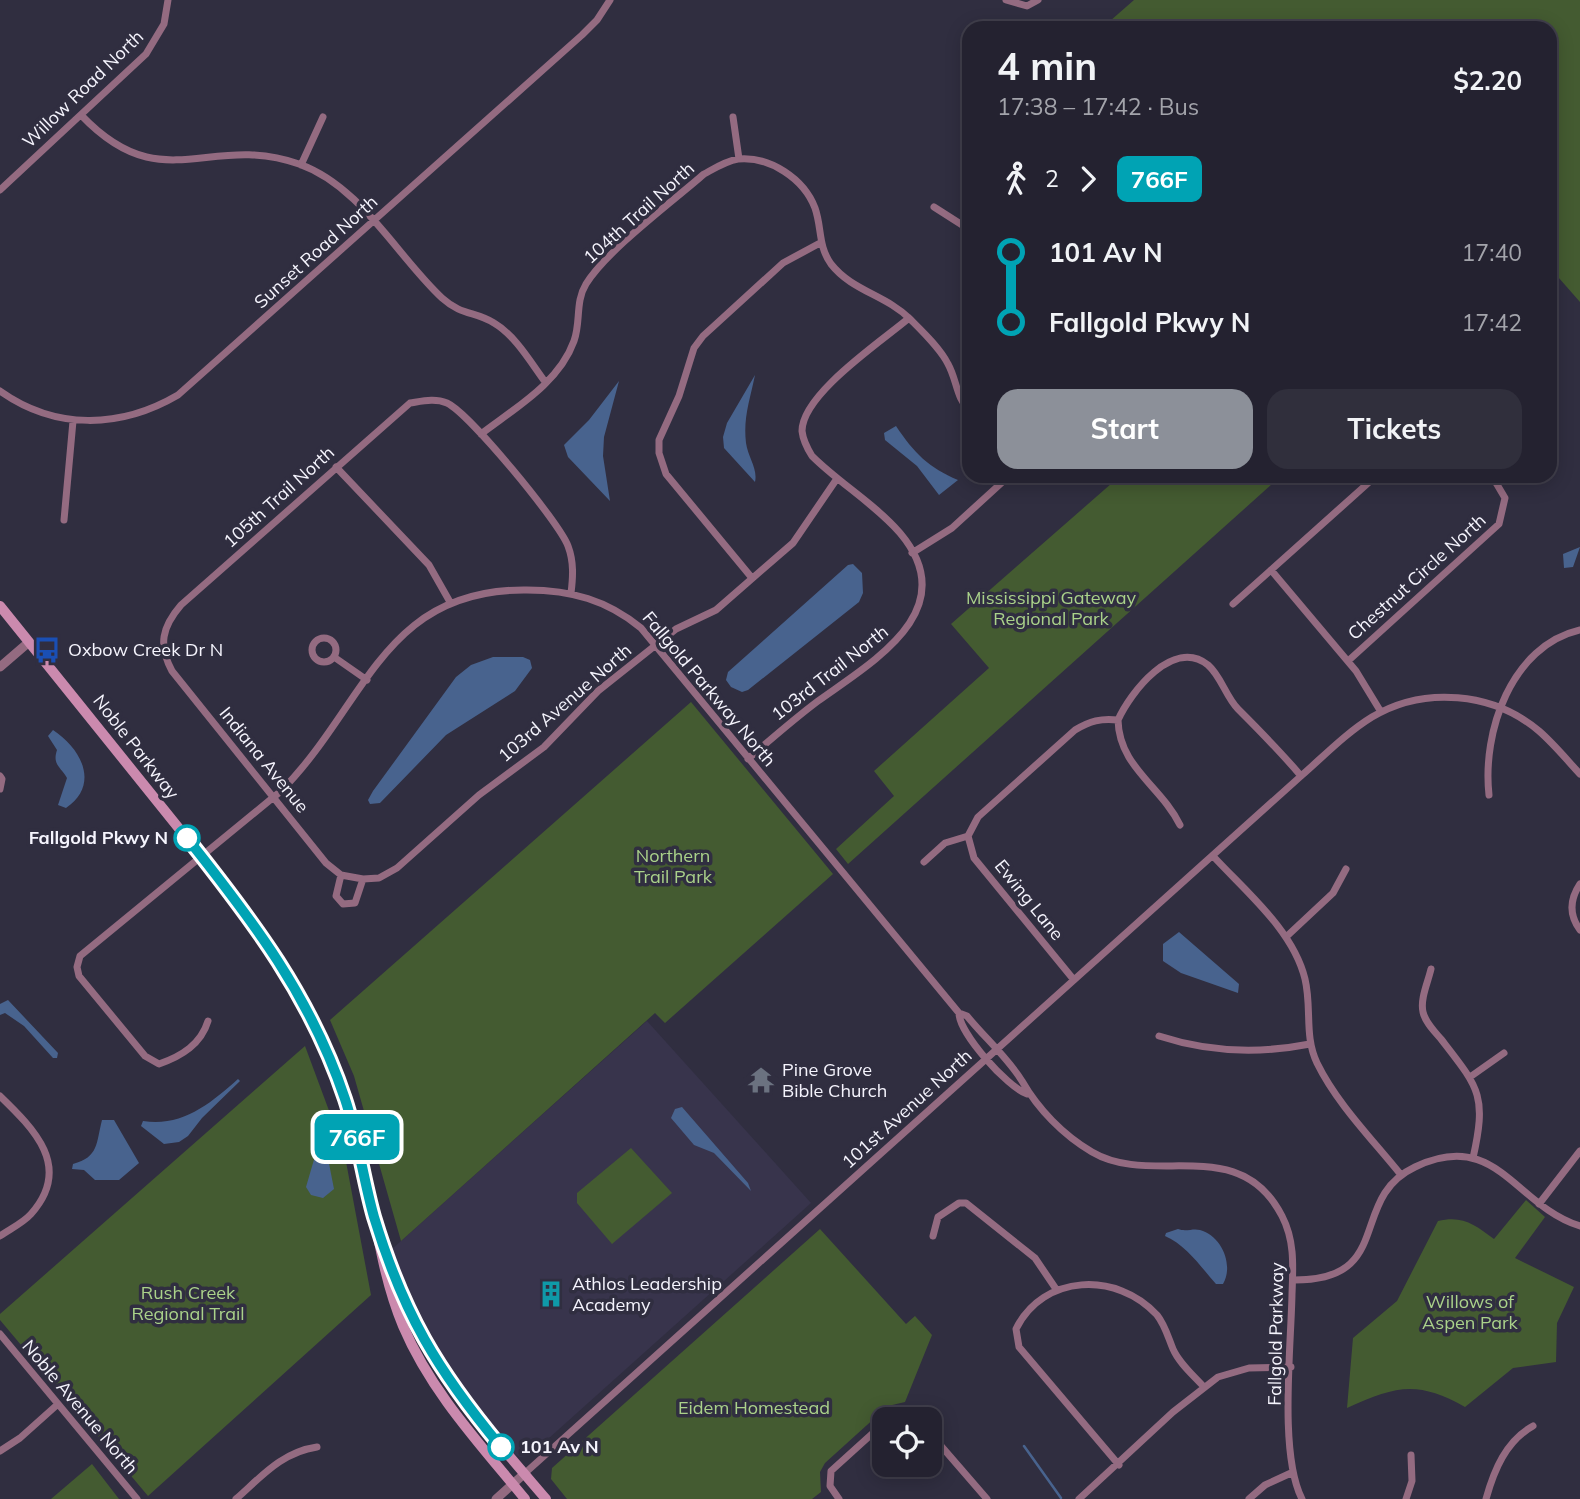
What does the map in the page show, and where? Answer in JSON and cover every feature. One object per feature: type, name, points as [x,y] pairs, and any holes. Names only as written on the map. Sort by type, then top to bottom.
[{"type":"main road","name":"Noble Parkway","points":[[0,606],[262,934],[315,1028],[345,1099],[374,1216],[397,1287],[421,1337],[462,1400],[546,1499]]},
{"type":"main road","name":"Noble Parkway","points":[[374,1216],[377,1245],[390,1292],[417,1358],[446,1402],[525,1499]]},
{"type":"street","name":"Willow Road North","points":[[0,190],[141,59],[157,40],[164,24],[168,0]]},
{"type":"street","name":"Sunset Road North","points":[[0,391],[31,410],[73,421],[95,422],[128,417],[159,407],[178,395],[582,35],[597,20],[610,0]]},
{"type":"street","points":[[1006,0],[1027,6],[1038,0]]},
{"type":"street","points":[[81,115],[120,149],[152,160],[256,154],[301,165],[345,191],[457,311],[491,320],[504,329],[546,383]]},
{"type":"street","points":[[301,165],[323,117]]},
{"type":"street","points":[[733,117],[739,159],[765,162],[784,170],[796,180],[815,209],[820,243],[831,263],[846,280],[886,299],[909,318],[948,363],[962,400]]},
{"type":"street","name":"104th Trail North","points":[[481,435],[546,383],[562,365],[575,338],[578,305],[585,285],[599,266],[704,174],[720,164],[739,159]]},
{"type":"street","points":[[934,207],[962,225]]},
{"type":"street","points":[[752,578],[666,474],[659,453],[659,440],[679,396],[694,348],[703,336],[783,263],[820,243]]},
{"type":"street","name":"103rd Trail North","points":[[748,759],[805,711],[876,660],[911,625],[922,590],[912,553],[901,534],[836,480],[805,444],[802,430],[805,416],[823,391],[909,318]]},
{"type":"street","name":"105th Trail North","points":[[162,639],[168,619],[181,605],[411,403],[433,399],[457,409],[481,435]]},
{"type":"street","points":[[64,520],[73,421]]},
{"type":"street","points":[[481,435],[567,544],[574,574],[571,593]]},
{"type":"street","points":[[336,467],[429,565],[450,602]]},
{"type":"street","name":"103rd Avenue North","points":[[363,880],[379,878],[397,868],[480,795],[544,747],[597,691],[676,629],[716,610],[793,543],[836,480]]},
{"type":"street","points":[[912,553],[952,528],[1001,483]]},
{"type":"street","points":[[1233,604],[1368,483]]},
{"type":"street","name":"Chestnut Circle North","points":[[1348,661],[1499,524],[1505,498],[1496,483]]},
{"type":"street","points":[[1271,570],[1348,661],[1381,712]]},
{"type":"street","name":"Fallgold Parkway North","points":[[208,1021],[203,1038],[175,1059],[159,1064],[145,1056],[79,976],[77,967],[80,956],[305,767],[404,631],[450,602],[475,593],[500,589],[571,593],[615,609],[640,628],[959,1013],[967,1016],[1021,1081],[1027,1094]]},
{"type":"street","points":[[1489,795],[1488,755],[1514,682],[1534,654],[1564,634],[1580,631]]},
{"type":"street","name":"Indiana Avenue","points":[[162,639],[164,655],[172,671],[326,863],[341,875]]},
{"type":"street","points":[[0,667],[29,642]]},
{"type":"street","points":[[334,657],[367,680]]},
{"type":"street","points":[[1180,825],[1174,813],[1128,761],[1119,738],[1118,720],[1136,690],[1164,666],[1185,658],[1208,665],[1237,708],[1270,739],[1301,776]]},
{"type":"street","name":"101st Avenue North","points":[[496,1499],[1301,776],[1381,712],[1422,699],[1445,697],[1479,700],[1503,709],[1540,731],[1580,774]]},
{"type":"street","points":[[924,862],[945,843],[968,836],[978,817],[1075,730],[1096,720],[1118,720]]},
{"type":"street","points":[[0,789],[1,777]]},
{"type":"street","name":"Ewing Lane","points":[[968,836],[974,858],[1074,980]]},
{"type":"street","points":[[1213,856],[1286,937],[1304,975],[1310,1044],[1327,1081],[1401,1175]]},
{"type":"street","points":[[1286,937],[1333,893],[1346,869]]},
{"type":"street","points":[[341,875],[363,880],[355,902],[343,905],[336,896],[341,875]]},
{"type":"street","points":[[1580,884],[1572,901],[1575,923],[1580,930]]},
{"type":"street","points":[[1431,969],[1422,1002],[1424,1016],[1470,1077],[1479,1098],[1481,1112],[1473,1158]]},
{"type":"street","name":"Fallgold Parkway North","points":[[959,1013],[959,1024],[986,1058],[1015,1090],[1027,1094]]},
{"type":"street","points":[[1159,1036],[1185,1044],[1250,1051],[1310,1044]]},
{"type":"street","points":[[1470,1077],[1504,1053]]},
{"type":"street","name":"Fallgold Parkway","points":[[1027,1094],[1061,1128],[1103,1158],[1134,1164],[1210,1165],[1251,1182],[1272,1200],[1285,1224],[1292,1249],[1292,1473],[1302,1499]]},
{"type":"street","points":[[0,1096],[37,1132],[46,1150],[48,1168],[44,1192],[34,1210],[0,1236]]},
{"type":"street","points":[[1539,1204],[1580,1151]]},
{"type":"street","points":[[1293,1280],[1326,1279],[1349,1267],[1363,1246],[1379,1204],[1401,1175],[1444,1158],[1473,1158],[1505,1172],[1557,1217],[1580,1226]]},
{"type":"street","points":[[933,1236],[938,1217],[959,1203],[966,1203],[1035,1258],[1056,1289]]},
{"type":"street","points":[[1119,1465],[1019,1347],[1016,1329],[1021,1319],[1056,1289],[1075,1284],[1101,1286],[1129,1296],[1148,1307],[1164,1326],[1174,1351],[1203,1387]]},
{"type":"street","name":"Noble Avenue North","points":[[0,1334],[136,1499]]},
{"type":"street","points":[[1079,1499],[1203,1387],[1233,1371],[1291,1367]]},
{"type":"street","points":[[0,1451],[20,1438],[58,1404]]},
{"type":"street","points":[[1486,1499],[1495,1471],[1506,1451],[1517,1437],[1533,1426]]},
{"type":"street","points":[[839,1499],[830,1486],[831,1471],[872,1433]]},
{"type":"street","points":[[236,1499],[278,1461],[302,1449],[317,1447]]},
{"type":"street","points":[[942,1447],[987,1499]]},
{"type":"street","points":[[1406,1499],[1412,1481],[1410,1455]]},
{"type":"street","points":[[1249,1499],[1265,1485],[1292,1473]]},
{"type":"shaded area","points":[[647,1021],[811,1203],[529,1456],[520,1457],[509,1451],[452,1379],[417,1322],[391,1250]]},
{"type":"green space","points":[[1134,0],[1580,0],[1580,302],[1557,276],[1557,21],[1110,21]]},
{"type":"green space","name":"Mississippi Gateway Regional Park","points":[[1112,483],[1273,483],[848,864],[836,849],[894,796],[874,771],[989,668],[951,624]]},
{"type":"green space","name":"Northern Trail Park","points":[[691,702],[833,874],[665,1023],[655,1013],[401,1241],[354,1076],[330,1020]]},
{"type":"green space","name":"Rush Creek Regional Trail","points":[[305,1046],[344,1151],[371,1295],[148,1496],[0,1320],[0,1314]]},
{"type":"green space","points":[[631,1148],[672,1193],[612,1244],[577,1203],[577,1193]]},
{"type":"green space","name":"Willows of Aspen Park","points":[[1526,1200],[1545,1217],[1515,1258],[1574,1287],[1557,1323],[1556,1362],[1513,1368],[1465,1407],[1433,1393],[1406,1389],[1379,1395],[1347,1408],[1353,1338],[1397,1301],[1438,1221],[1462,1220],[1494,1239]]},
{"type":"green space","name":"Eidem Homestead","points":[[820,1229],[906,1324],[915,1316],[932,1335],[905,1402],[887,1407],[872,1407],[872,1420],[825,1463],[820,1472],[821,1492],[812,1499],[567,1499],[551,1479],[552,1468]]},
{"type":"green space","points":[[92,1464],[119,1499],[51,1499]]},
{"type":"water","points":[[755,375],[745,434],[755,482],[724,448],[723,437],[727,423]]},
{"type":"water","points":[[619,381],[604,437],[603,456],[610,501],[568,457],[564,445],[589,420]]},
{"type":"water","points":[[896,426],[923,459],[958,480],[939,495],[917,466],[885,440],[884,433]]},
{"type":"water","points":[[1580,547],[1573,567],[1564,568],[1563,554]]},
{"type":"water","points":[[853,564],[862,573],[863,593],[859,602],[748,690],[742,692],[731,687],[726,680],[728,672],[848,565]]},
{"type":"water","points":[[493,657],[523,657],[530,660],[532,668],[515,691],[446,735],[380,803],[370,804],[368,800],[373,791],[456,677],[471,665]]},
{"type":"water","points":[[53,730],[72,747],[83,768],[82,789],[66,808],[58,805],[67,778],[56,763],[57,750],[48,736]]},
{"type":"water","points":[[1179,932],[1239,984],[1238,993],[1181,973],[1163,961],[1163,944]]},
{"type":"water","points":[[8,1000],[58,1053],[57,1058],[53,1058],[24,1026],[5,1013],[0,1015],[0,1004]]},
{"type":"water","points":[[238,1079],[240,1081],[202,1118],[188,1136],[179,1142],[164,1144],[141,1126],[143,1121],[170,1120],[195,1112]]},
{"type":"water","points":[[682,1107],[748,1183],[751,1191],[714,1153],[694,1145],[671,1118],[675,1109]]},
{"type":"water","points":[[102,1120],[114,1120],[139,1163],[119,1180],[95,1180],[84,1170],[72,1169],[73,1164],[92,1153]]},
{"type":"water","points":[[324,1138],[334,1189],[323,1198],[311,1195],[306,1187],[320,1139]]},
{"type":"water","points":[[1178,1229],[1195,1229],[1208,1233],[1220,1245],[1227,1268],[1223,1284],[1216,1284],[1186,1251],[1165,1236],[1166,1233]]},
{"type":"waterway","points":[[1024,1446],[1061,1498]]},
{"type":"bus line","name":"766F","points":[[187,838],[262,934],[298,995],[325,1049],[345,1099],[358,1142],[374,1216],[402,1301],[439,1367],[501,1447]]},
{"type":"place","name":"Oxbow Creek Dr N","points":[[47,650]]},
{"type":"place","name":"Fallgold Pkwy N","points":[[187,838]]},
{"type":"place","name":"Pine Grove Bible Church","points":[[761,1080]]},
{"type":"place","name":"Athlos Leadership Academy","points":[[551,1294]]},
{"type":"place","name":"101 Av N","points":[[501,1447]]}]
